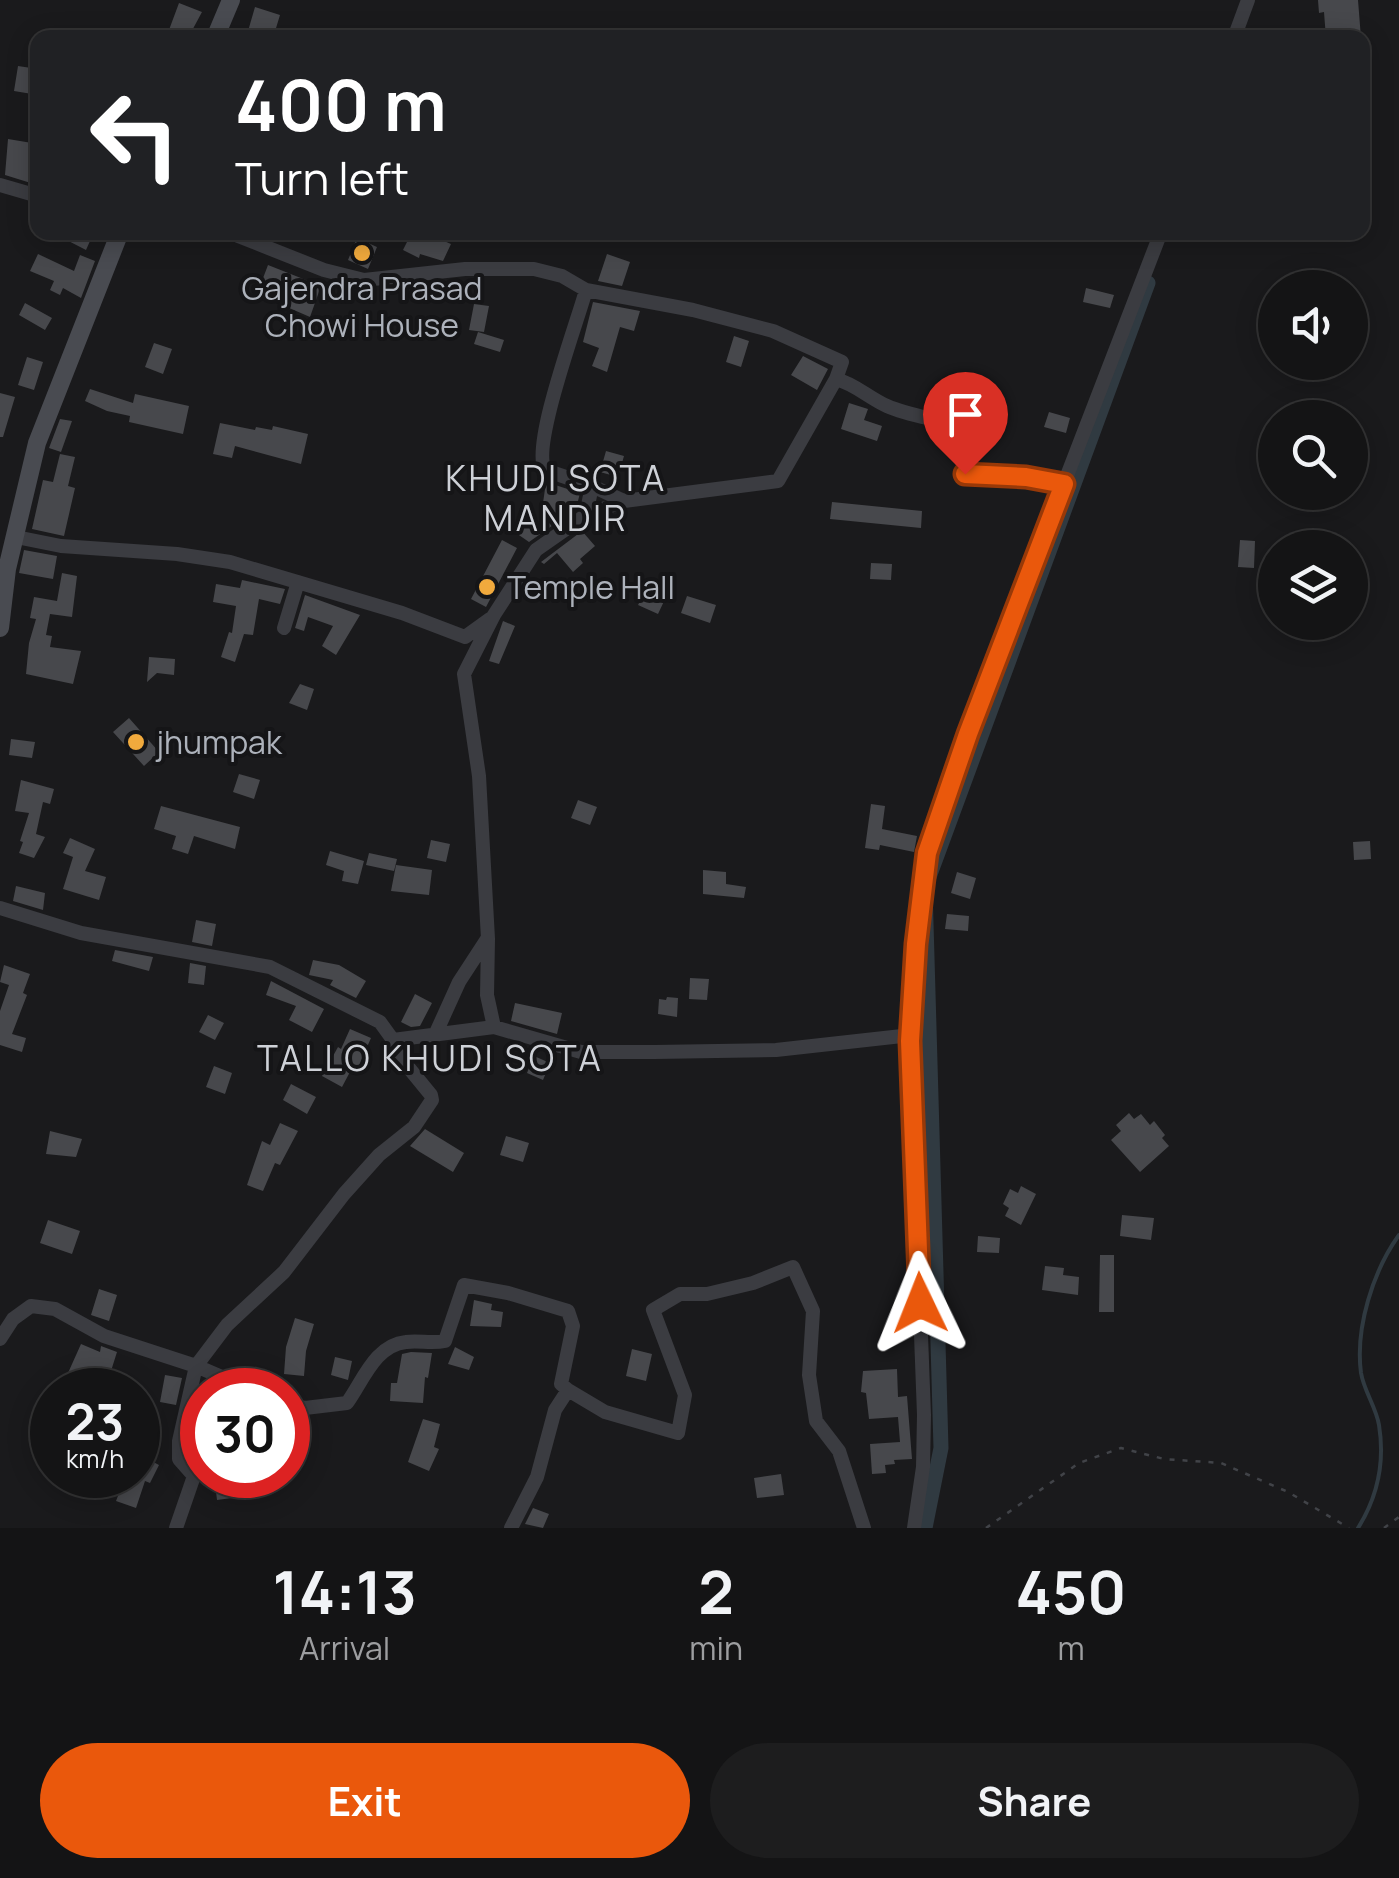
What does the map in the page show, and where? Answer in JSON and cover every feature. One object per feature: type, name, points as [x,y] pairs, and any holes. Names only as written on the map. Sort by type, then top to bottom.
[{"type":"main road","points":[[219,30],[232,0]]},
{"type":"main road","points":[[0,628],[4,568],[16,537],[37,443],[117,240]]},
{"type":"street","points":[[1237,30],[1248,0]]},
{"type":"street","points":[[0,184],[30,193]]},
{"type":"street","points":[[248,240],[310,265],[364,280],[465,269],[534,269],[562,276],[586,290],[693,310],[773,331],[842,362],[844,381],[778,481],[624,501],[586,516],[536,550],[494,615],[464,674],[479,776],[488,939],[486,995],[494,1027]]},
{"type":"street","points":[[914,1528],[923,1467],[924,1415],[910,1035],[927,853],[968,734],[1158,240]]},
{"type":"street","points":[[586,290],[544,431],[541,462],[546,470],[624,501]]},
{"type":"street","points":[[844,381],[864,396],[894,409],[952,424],[965,474],[1038,478],[1064,484]]},
{"type":"street","points":[[586,516],[592,486]]},
{"type":"street","points":[[16,537],[60,546],[230,562],[402,613],[464,637]]},
{"type":"street","points":[[284,628],[298,582]]},
{"type":"street","points":[[464,637],[494,615]]},
{"type":"street","points":[[464,637],[470,661]]},
{"type":"street","points":[[0,908],[81,933],[270,966],[380,1022],[393,1040],[395,1051],[432,1100],[414,1126],[356,1181],[284,1272],[227,1325],[196,1366],[178,1460],[194,1476],[176,1528]]},
{"type":"street","points":[[434,1036],[459,982],[488,939]]},
{"type":"street","points":[[393,1040],[494,1027],[580,1052],[776,1050],[910,1035]]},
{"type":"street","points":[[310,1408],[347,1404],[387,1347],[406,1342],[445,1341],[464,1285],[568,1311],[573,1326],[561,1384],[605,1412],[678,1433],[686,1395],[652,1310],[680,1294],[707,1294],[793,1266],[813,1311],[809,1375],[816,1422],[839,1451],[864,1528]]},
{"type":"street","points":[[0,1339],[13,1319],[31,1306],[56,1309],[104,1336],[201,1368]]},
{"type":"street","points":[[510,1528],[537,1477],[554,1410],[568,1390]]},
{"type":"path","points":[[986,1528],[1078,1463],[1121,1448],[1164,1458],[1221,1462],[1288,1492],[1350,1528]]},
{"type":"path","points":[[1384,1528],[1399,1517]]},
{"type":"building","points":[[1318,0],[1358,0],[1360,30],[1325,30],[1324,12],[1319,13]]},
{"type":"building","points":[[179,3],[202,12],[192,30],[169,30]]},
{"type":"building","points":[[255,7],[280,15],[275,30],[248,30]]},
{"type":"building","points":[[18,66],[30,68],[30,94],[14,91]]},
{"type":"building","points":[[8,139],[30,143],[30,183],[5,175]]},
{"type":"building","points":[[67,240],[90,240],[86,250]]},
{"type":"building","name":"Gajendra Prasad Chowi House","points":[[356,240],[377,247],[368,269],[348,260]]},
{"type":"building","points":[[408,240],[442,240],[451,244],[443,261],[420,254],[419,258],[403,250]]},
{"type":"building","points":[[38,254],[74,271],[80,255],[95,261],[81,298],[63,288],[60,295],[50,290],[54,281],[30,271]]},
{"type":"building","points":[[607,254],[630,262],[622,286],[598,281]]},
{"type":"building","points":[[268,265],[321,286],[310,317],[257,294]]},
{"type":"building","points":[[1086,288],[1114,295],[1110,308],[1083,302]]},
{"type":"building","points":[[593,302],[640,311],[634,331],[620,327],[607,372],[592,366],[599,348],[583,342]]},
{"type":"building","points":[[25,303],[52,318],[45,330],[19,315]]},
{"type":"building","points":[[474,304],[489,306],[484,332],[469,330]]},
{"type":"building","points":[[478,332],[504,340],[500,352],[474,344]]},
{"type":"building","points":[[734,336],[749,341],[741,367],[726,362]]},
{"type":"building","points":[[154,343],[172,349],[163,374],[145,367]]},
{"type":"building","points":[[803,356],[828,369],[817,390],[791,375]]},
{"type":"building","points":[[27,357],[43,362],[34,390],[18,385]]},
{"type":"building","points":[[90,389],[133,403],[135,394],[189,406],[183,434],[129,422],[130,416],[85,401]]},
{"type":"building","points":[[0,393],[15,397],[3,437],[0,437]]},
{"type":"building","points":[[849,403],[868,409],[864,420],[882,426],[877,441],[841,429]]},
{"type":"building","points":[[1049,412],[1070,418],[1066,433],[1044,427]]},
{"type":"building","points":[[60,419],[72,421],[61,452],[49,448]]},
{"type":"building","points":[[220,423],[255,430],[272,430],[273,426],[308,434],[301,464],[235,446],[232,458],[213,454]]},
{"type":"building","points":[[606,451],[624,456],[618,477],[600,472]]},
{"type":"building","points":[[60,454],[75,457],[68,486],[75,488],[64,536],[32,529],[43,480],[53,482]]},
{"type":"building","points":[[546,482],[580,493],[576,509],[529,542],[516,533],[523,521],[539,531]]},
{"type":"building","points":[[832,502],[922,511],[921,528],[830,519]]},
{"type":"building","points":[[582,531],[595,546],[580,559],[583,563],[573,572],[557,553],[544,564],[541,562]]},
{"type":"building","points":[[502,540],[517,548],[486,607],[471,599]]},
{"type":"building","points":[[1240,540],[1255,541],[1254,568],[1238,567]]},
{"type":"building","points":[[24,550],[57,556],[53,579],[19,573]]},
{"type":"building","points":[[871,563],[892,564],[891,580],[870,579]]},
{"type":"building","points":[[62,573],[77,576],[72,617],[50,614],[46,635],[52,636],[50,647],[81,651],[73,684],[26,674],[36,619],[30,618],[34,597],[57,601]]},
{"type":"building","points":[[242,580],[285,589],[280,604],[259,599],[253,635],[244,634],[235,662],[221,657],[229,632],[232,633],[236,606],[213,602],[216,584],[240,588]]},
{"type":"building","points":[[647,588],[666,597],[658,614],[638,605]]},
{"type":"building","points":[[305,595],[360,615],[336,655],[322,646],[333,626],[308,617],[304,631],[295,628]]},
{"type":"building","points":[[687,596],[716,605],[710,623],[681,613]]},
{"type":"building","points":[[503,621],[515,626],[499,664],[489,661]]},
{"type":"building","points":[[149,657],[175,659],[174,675],[157,673],[147,682]]},
{"type":"building","points":[[300,684],[314,689],[307,710],[289,703]]},
{"type":"building","name":"jhumpak","points":[[129,718],[159,752],[144,766],[113,732]]},
{"type":"building","points":[[11,739],[35,742],[32,758],[9,755]]},
{"type":"building","points":[[239,774],[260,780],[254,799],[233,792]]},
{"type":"building","points":[[21,780],[54,789],[50,804],[43,802],[36,834],[45,837],[34,858],[19,853],[29,813],[15,811]]},
{"type":"building","points":[[578,800],[597,807],[590,825],[571,818]]},
{"type":"building","points":[[871,804],[885,806],[882,829],[917,836],[914,852],[880,845],[879,850],[865,848]]},
{"type":"building","points":[[161,806],[240,827],[235,849],[194,836],[188,854],[172,849],[176,836],[154,829]]},
{"type":"building","points":[[70,838],[95,849],[85,871],[106,877],[99,900],[63,889],[73,857],[63,853]]},
{"type":"building","points":[[431,840],[450,844],[446,862],[427,858]]},
{"type":"building","points":[[1370,841],[1371,859],[1354,860],[1353,842]]},
{"type":"building","points":[[330,851],[364,861],[358,884],[342,881],[344,871],[326,865]]},
{"type":"building","points":[[369,853],[397,859],[394,871],[366,865]]},
{"type":"building","points":[[396,865],[432,870],[429,895],[391,891]]},
{"type":"building","points":[[703,870],[726,872],[726,884],[746,887],[744,898],[703,894]]},
{"type":"building","points":[[957,872],[976,878],[970,899],[951,893]]},
{"type":"building","points":[[16,886],[45,893],[43,910],[13,901]]},
{"type":"building","points":[[947,914],[969,916],[968,931],[945,929]]},
{"type":"building","points":[[196,920],[216,924],[212,946],[192,942]]},
{"type":"building","points":[[115,950],[153,957],[149,971],[112,961]]},
{"type":"building","points":[[313,960],[339,965],[366,981],[356,998],[330,985],[333,980],[309,975]]},
{"type":"building","points":[[190,963],[206,966],[204,985],[188,983]]},
{"type":"building","points":[[4,965],[30,974],[23,993],[27,995],[12,1034],[26,1038],[22,1052],[0,1045],[0,1011],[9,985],[0,982]]},
{"type":"building","points":[[690,978],[709,979],[707,1000],[689,999]]},
{"type":"building","points":[[271,981],[324,1009],[312,1032],[289,1020],[296,1006],[266,995]]},
{"type":"building","points":[[415,994],[432,1003],[420,1026],[411,1027],[401,1022]]},
{"type":"building","points":[[678,998],[677,1017],[658,1014],[659,999]]},
{"type":"building","points":[[515,1003],[562,1013],[557,1034],[511,1021]]},
{"type":"building","points":[[208,1015],[224,1023],[215,1040],[199,1032]]},
{"type":"building","points":[[350,1029],[371,1038],[356,1072],[351,1070],[342,1087],[322,1076]]},
{"type":"building","points":[[534,1056],[550,1063],[543,1080],[527,1073]]},
{"type":"building","points":[[214,1066],[232,1073],[225,1094],[206,1087]]},
{"type":"building","points":[[291,1084],[316,1097],[307,1114],[283,1100]]},
{"type":"building","points":[[1129,1113],[1134,1119],[1141,1114],[1150,1125],[1154,1121],[1169,1146],[1140,1172],[1111,1140],[1121,1131],[1116,1125]]},
{"type":"building","points":[[280,1123],[298,1131],[280,1165],[275,1163],[263,1191],[247,1185],[262,1141],[270,1145]]},
{"type":"building","points":[[425,1129],[464,1153],[453,1172],[410,1146]]},
{"type":"building","points":[[50,1131],[82,1139],[76,1157],[46,1154]]},
{"type":"building","points":[[506,1136],[529,1143],[523,1162],[500,1155]]},
{"type":"building","points":[[1021,1186],[1036,1194],[1021,1225],[1005,1216],[1009,1208],[1003,1204],[1010,1189],[1018,1193]]},
{"type":"building","points":[[1122,1215],[1154,1218],[1151,1240],[1120,1236]]},
{"type":"building","points":[[48,1220],[80,1231],[72,1254],[40,1243]]},
{"type":"building","points":[[978,1236],[1000,1238],[999,1253],[977,1252]]},
{"type":"building","points":[[1100,1255],[1114,1255],[1114,1312],[1099,1312]]},
{"type":"building","points":[[1045,1266],[1064,1268],[1063,1275],[1079,1277],[1078,1295],[1042,1290]]},
{"type":"building","points":[[99,1289],[117,1295],[109,1321],[91,1315]]},
{"type":"building","points":[[474,1300],[492,1304],[491,1310],[503,1312],[501,1327],[470,1326]]},
{"type":"building","points":[[295,1318],[314,1324],[305,1368],[284,1368]]},
{"type":"building","points":[[81,1344],[100,1352],[101,1346],[117,1352],[112,1368],[70,1368]]},
{"type":"building","points":[[455,1347],[474,1357],[469,1370],[448,1364]]},
{"type":"building","points":[[632,1349],[652,1354],[646,1381],[626,1376]]},
{"type":"building","points":[[432,1353],[423,1403],[390,1401],[391,1383],[397,1383],[402,1354]]},
{"type":"building","points":[[335,1357],[352,1361],[348,1380],[331,1375]]},
{"type":"building","points":[[897,1369],[898,1397],[907,1396],[912,1459],[894,1460],[895,1464],[885,1465],[886,1473],[872,1474],[870,1444],[900,1442],[898,1417],[869,1419],[866,1393],[861,1392],[863,1371]]},
{"type":"building","points":[[165,1375],[180,1378],[176,1405],[160,1402]]},
{"type":"building","points":[[423,1419],[440,1424],[434,1447],[439,1449],[429,1471],[408,1462]]},
{"type":"building","points":[[781,1474],[784,1495],[757,1498],[754,1478]]},
{"type":"building","points":[[117,1498],[139,1498],[136,1508],[116,1501]]},
{"type":"building","points":[[533,1508],[549,1514],[543,1528],[525,1524]]},
{"type":"waterway","points":[[925,1528],[941,1448],[925,888],[1148,283]]},
{"type":"waterway","points":[[1358,1528],[1375,1491],[1381,1452],[1377,1418],[1361,1373],[1361,1338],[1374,1283],[1399,1235]]},
{"type":"place","name":"Gajendra Prasad Chowi House","points":[[362,253]]},
{"type":"place","name":"Temple Hall","points":[[487,587]]},
{"type":"place","name":"jhumpak","points":[[136,742]]},
{"type":"district","name":"KHUDI SOTA MANDIR","points":[[556,498]]},
{"type":"district","name":"TALLO KHUDI SOTA","points":[[430,1058]]},
{"type":"route","points":[[920,1303],[910,1041],[927,853],[1064,484],[1026,477],[965,474]]}]
